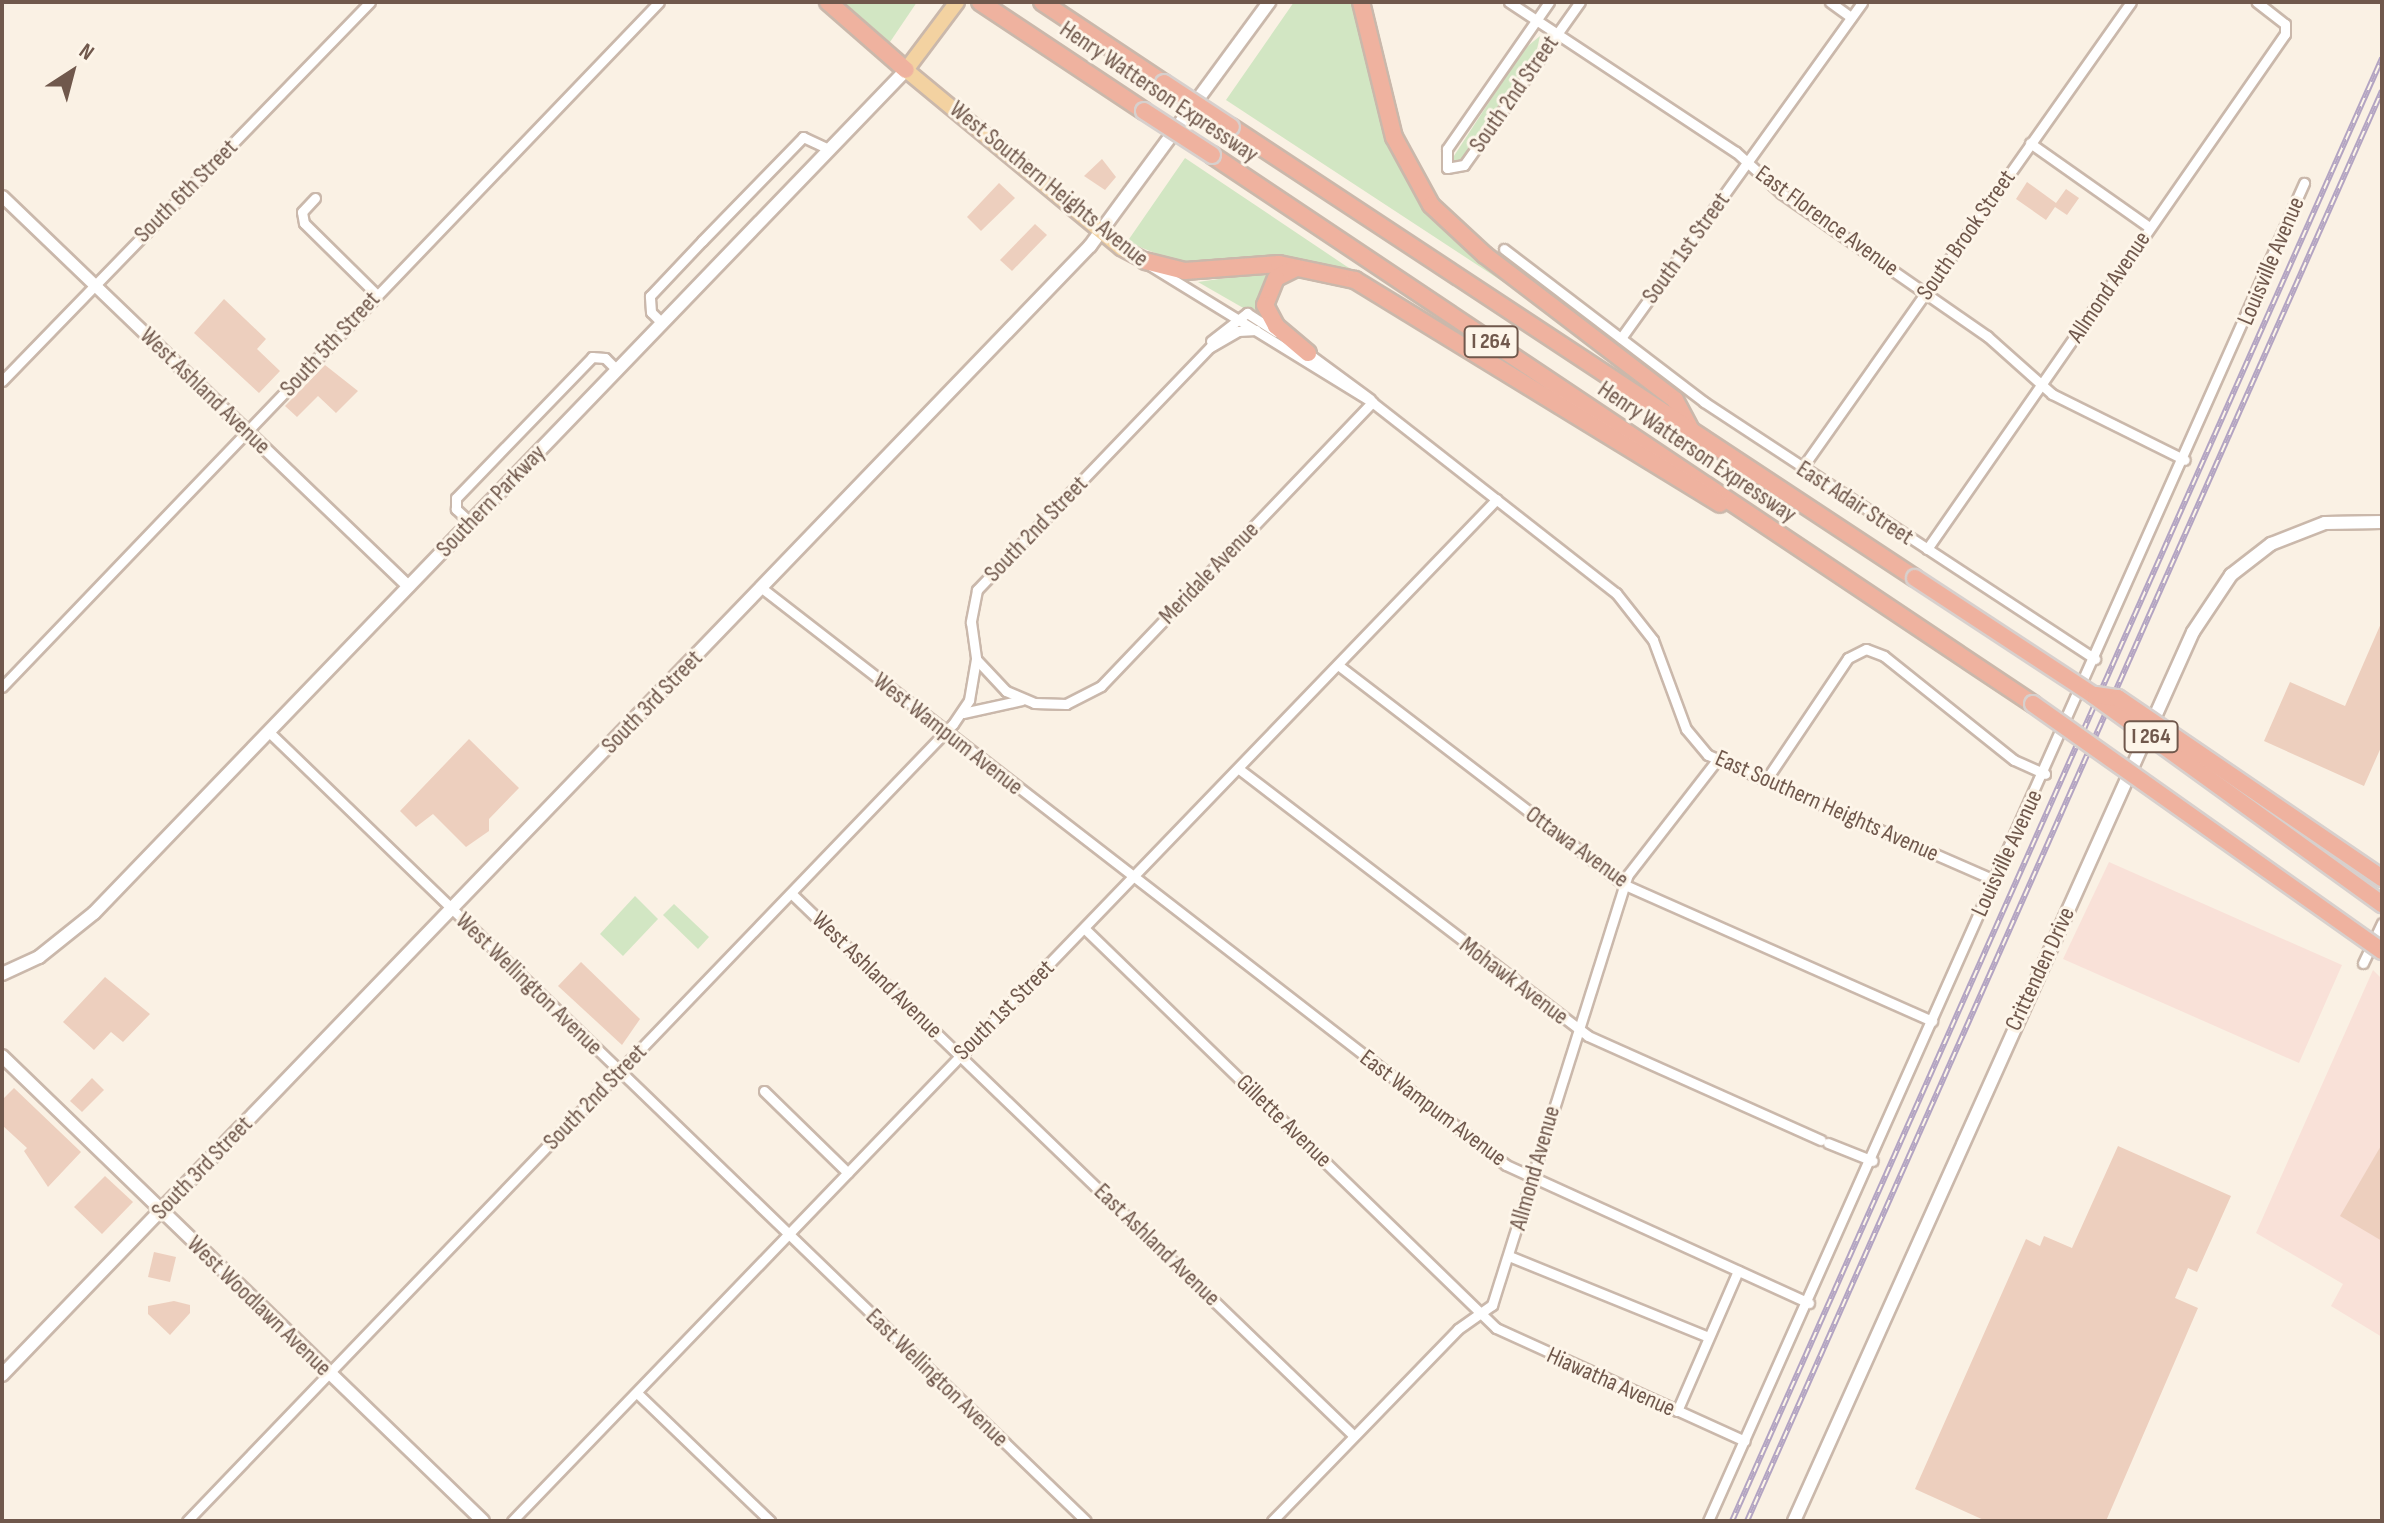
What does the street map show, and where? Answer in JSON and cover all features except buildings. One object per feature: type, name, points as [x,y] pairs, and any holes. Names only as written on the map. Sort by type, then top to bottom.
[{"type":"highway","points":[[828,2],[906,70]]},
{"type":"highway","name":"Henry Watterson Expressway","points":[[980,2],[2033,704],[2382,951]]},
{"type":"highway","name":"Henry Watterson Expressway","points":[[1042,2],[1694,435],[2093,695],[2382,904]]},
{"type":"highway","points":[[1361,2],[1394,137],[1431,205],[1485,255],[1675,400],[1694,435]]},
{"type":"highway","points":[[1145,261],[1185,271],[1300,267],[1392,298],[1678,483],[1771,530]]},
{"type":"highway","points":[[1300,267],[1276,278],[1265,305],[1276,326],[1308,353]]},
{"type":"highway","points":[[2093,695],[2118,698],[2382,878]]},
{"type":"main road","name":"Southern Parkway","points":[[2,974],[77,930],[906,70],[957,2]]},
{"type":"main road","name":"South 3rd Street","points":[[2,1375],[763,589],[1103,232],[1269,2]]},
{"type":"main road","name":"West Southern Heights Avenue","points":[[906,70],[1103,232],[1145,261]]},
{"type":"main road","name":"Crittenden Drive","points":[[1794,1521],[2193,632],[2231,575],[2271,544],[2325,523],[2382,522]]},
{"type":"main road","name":"West Woodlawn Avenue","points":[[2,1056],[483,1521]]},
{"type":"street","name":"South 6th Street","points":[[2,381],[370,2]]},
{"type":"street","name":"South 5th Street","points":[[2,687],[659,2]]},
{"type":"street","name":"East Florence Avenue","points":[[1509,2],[1748,163],[1781,193],[1926,291],[2052,394],[2185,460]]},
{"type":"street","name":"South 2nd Street","points":[[1549,2],[1447,149],[1447,168],[1464,165],[1580,2]]},
{"type":"street","points":[[1830,2],[1851,17]]},
{"type":"street","name":"South 1st Street","points":[[1621,338],[1862,2]]},
{"type":"street","name":"South Brook Street","points":[[1802,468],[2131,2]]},
{"type":"street","name":"Allmond Avenue","points":[[1927,549],[2285,34],[2285,24],[2257,2]]},
{"type":"street","points":[[661,322],[651,312],[650,296],[803,137],[829,149]]},
{"type":"street","points":[[2030,143],[2149,227]]},
{"type":"street","name":"Louisville Avenue","points":[[1708,1521],[1873,1161],[1994,880],[2045,774],[2185,460],[2304,183]]},
{"type":"street","name":"West Ashland Avenue","points":[[2,196],[408,586]]},
{"type":"street","points":[[315,198],[302,212],[304,223],[376,294]]},
{"type":"street","name":"East Adair Street","points":[[1504,249],[1621,338],[1802,468],[2095,659]]},
{"type":"street","name":"West Southern Heights Avenue","points":[[1145,261],[1372,402]]},
{"type":"street","name":"West Southern Heights Avenue","points":[[1236,316],[1247,313],[1308,353],[1497,499]]},
{"type":"street","name":"South 2nd Street","points":[[187,1521],[619,1071],[793,895],[963,713],[976,659],[971,622],[977,590],[1210,347],[1236,316]]},
{"type":"street","name":"South 2nd Street","points":[[1210,347],[1238,331],[1259,330]]},
{"type":"street","points":[[471,523],[456,509],[456,498],[592,357],[605,358],[617,370]]},
{"type":"street","name":"Meridale Avenue","points":[[963,713],[1026,700],[1066,704],[1101,686],[1372,402]]},
{"type":"street","name":"South 1st Street","points":[[512,1521],[1497,499]]},
{"type":"street","name":"East Southern Heights Avenue","points":[[1497,499],[1637,615],[1663,660],[1691,738],[1717,760],[1994,880]]},
{"type":"street","name":"West Wampum Avenue","points":[[763,589],[1135,877]]},
{"type":"street","points":[[1766,780],[1848,658],[1866,649],[1884,656],[2014,760],[2045,774]]},
{"type":"street","name":"Meridale Avenue","points":[[976,659],[995,683],[1026,700]]},
{"type":"street","name":"Ottawa Avenue","points":[[1338,665],[1625,885],[1932,1021]]},
{"type":"street","name":"West Wellington Avenue","points":[[270,733],[789,1235]]},
{"type":"street","name":"Allmond Avenue","points":[[1272,1521],[1458,1329],[1482,1315],[1492,1305],[1577,1029],[1630,870],[1717,760]]},
{"type":"street","name":"Mohawk Avenue","points":[[1239,769],[1577,1029],[1824,1142],[1873,1161]]},
{"type":"street","name":"East Wampum Avenue","points":[[1135,877],[1531,1178],[1809,1303]]},
{"type":"street","name":"West Ashland Avenue","points":[[793,895],[960,1055]]},
{"type":"street","points":[[2363,963],[2382,923]]},
{"type":"street","name":"Gillette Avenue","points":[[1085,929],[1482,1315]]},
{"type":"street","name":"East Ashland Avenue","points":[[960,1055],[1354,1436]]},
{"type":"street","points":[[764,1091],[848,1173]]},
{"type":"street","name":"East Wellington Avenue","points":[[789,1235],[1086,1521]]},
{"type":"street","points":[[1509,1256],[1708,1337]]},
{"type":"street","points":[[1677,1411],[1738,1271]]},
{"type":"street","name":"Hiawatha Avenue","points":[[1482,1315],[1510,1337],[1745,1441]]},
{"type":"street","points":[[637,1393],[770,1521]]},
{"type":"shaded area","points":[[2109,862],[2342,965],[2299,1063],[2063,959]]},
{"type":"shaded area","points":[[2373,970],[2382,979],[2382,1337],[2331,1306],[2343,1284],[2256,1233]]},
{"type":"green space","points":[[840,2],[917,2],[888,45]]},
{"type":"green space","points":[[1294,2],[1353,2],[1385,131],[1408,183],[1451,238],[1520,293],[1226,100]]},
{"type":"green space","points":[[1540,36],[1535,58],[1464,159],[1450,162],[1523,50]]},
{"type":"green space","points":[[1185,158],[1362,275],[1270,256],[1178,262],[1127,242]]},
{"type":"green space","points":[[1267,275],[1259,317],[1198,282],[1233,277]]},
{"type":"green space","points":[[635,896],[658,919],[623,956],[600,934]]},
{"type":"green space","points":[[674,904],[709,937],[698,949],[663,915]]},
{"type":"railway","points":[[1732,1521],[2382,58]]},
{"type":"railway","points":[[1747,1521],[2382,91]]}]
